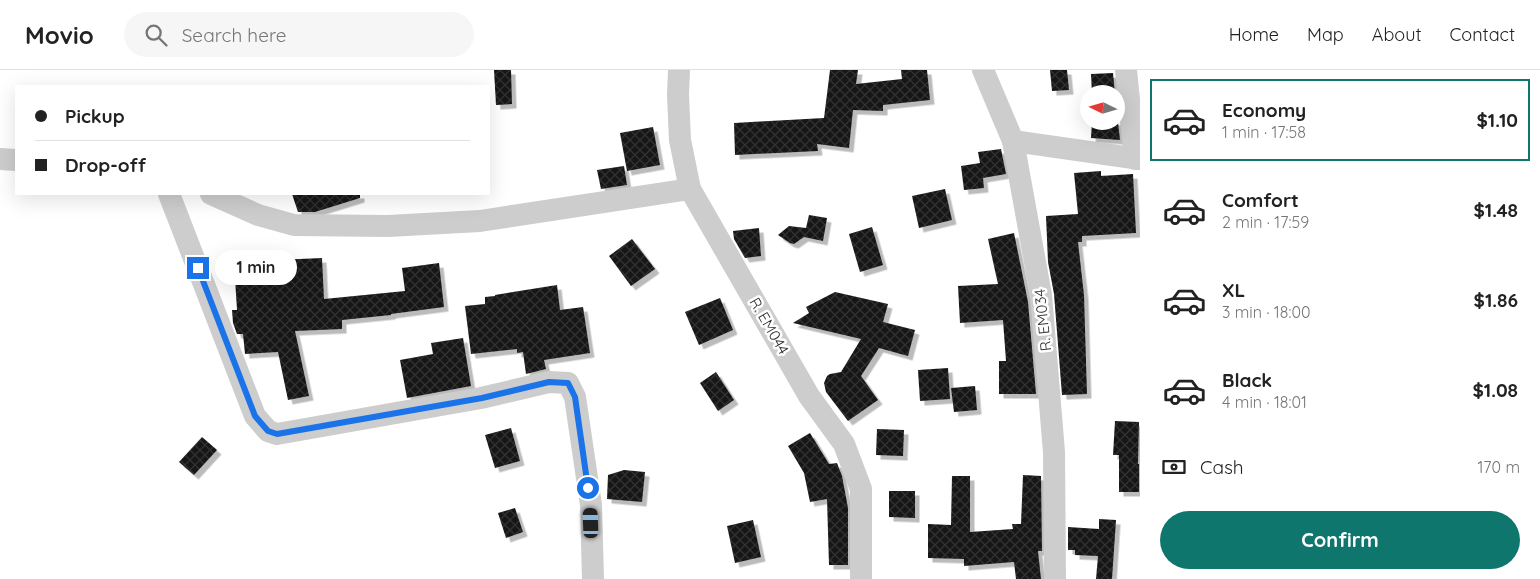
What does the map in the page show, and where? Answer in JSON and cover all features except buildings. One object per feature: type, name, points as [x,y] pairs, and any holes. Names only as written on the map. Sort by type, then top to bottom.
[{"type":"street","name":"R. EM044","points":[[678,70],[680,140],[690,189],[808,396],[844,444],[860,490],[861,579]]},
{"type":"street","name":"R. EM034","points":[[983,70],[1012,141],[1041,295],[1054,452],[1055,579]]},
{"type":"street","points":[[1012,141],[1138,159],[1126,70]]},
{"type":"street","points":[[0,158],[15,160]]},
{"type":"street","points":[[212,195],[258,215],[294,225],[388,226],[480,221],[690,189]]},
{"type":"street","points":[[169,195],[255,416],[268,431],[277,434],[482,398],[549,382],[568,383],[575,397],[591,505],[593,579]]},
{"type":"route","points":[[198,268],[255,416],[268,431],[277,434],[482,398],[549,382],[568,383],[575,397],[588,488]]}]
